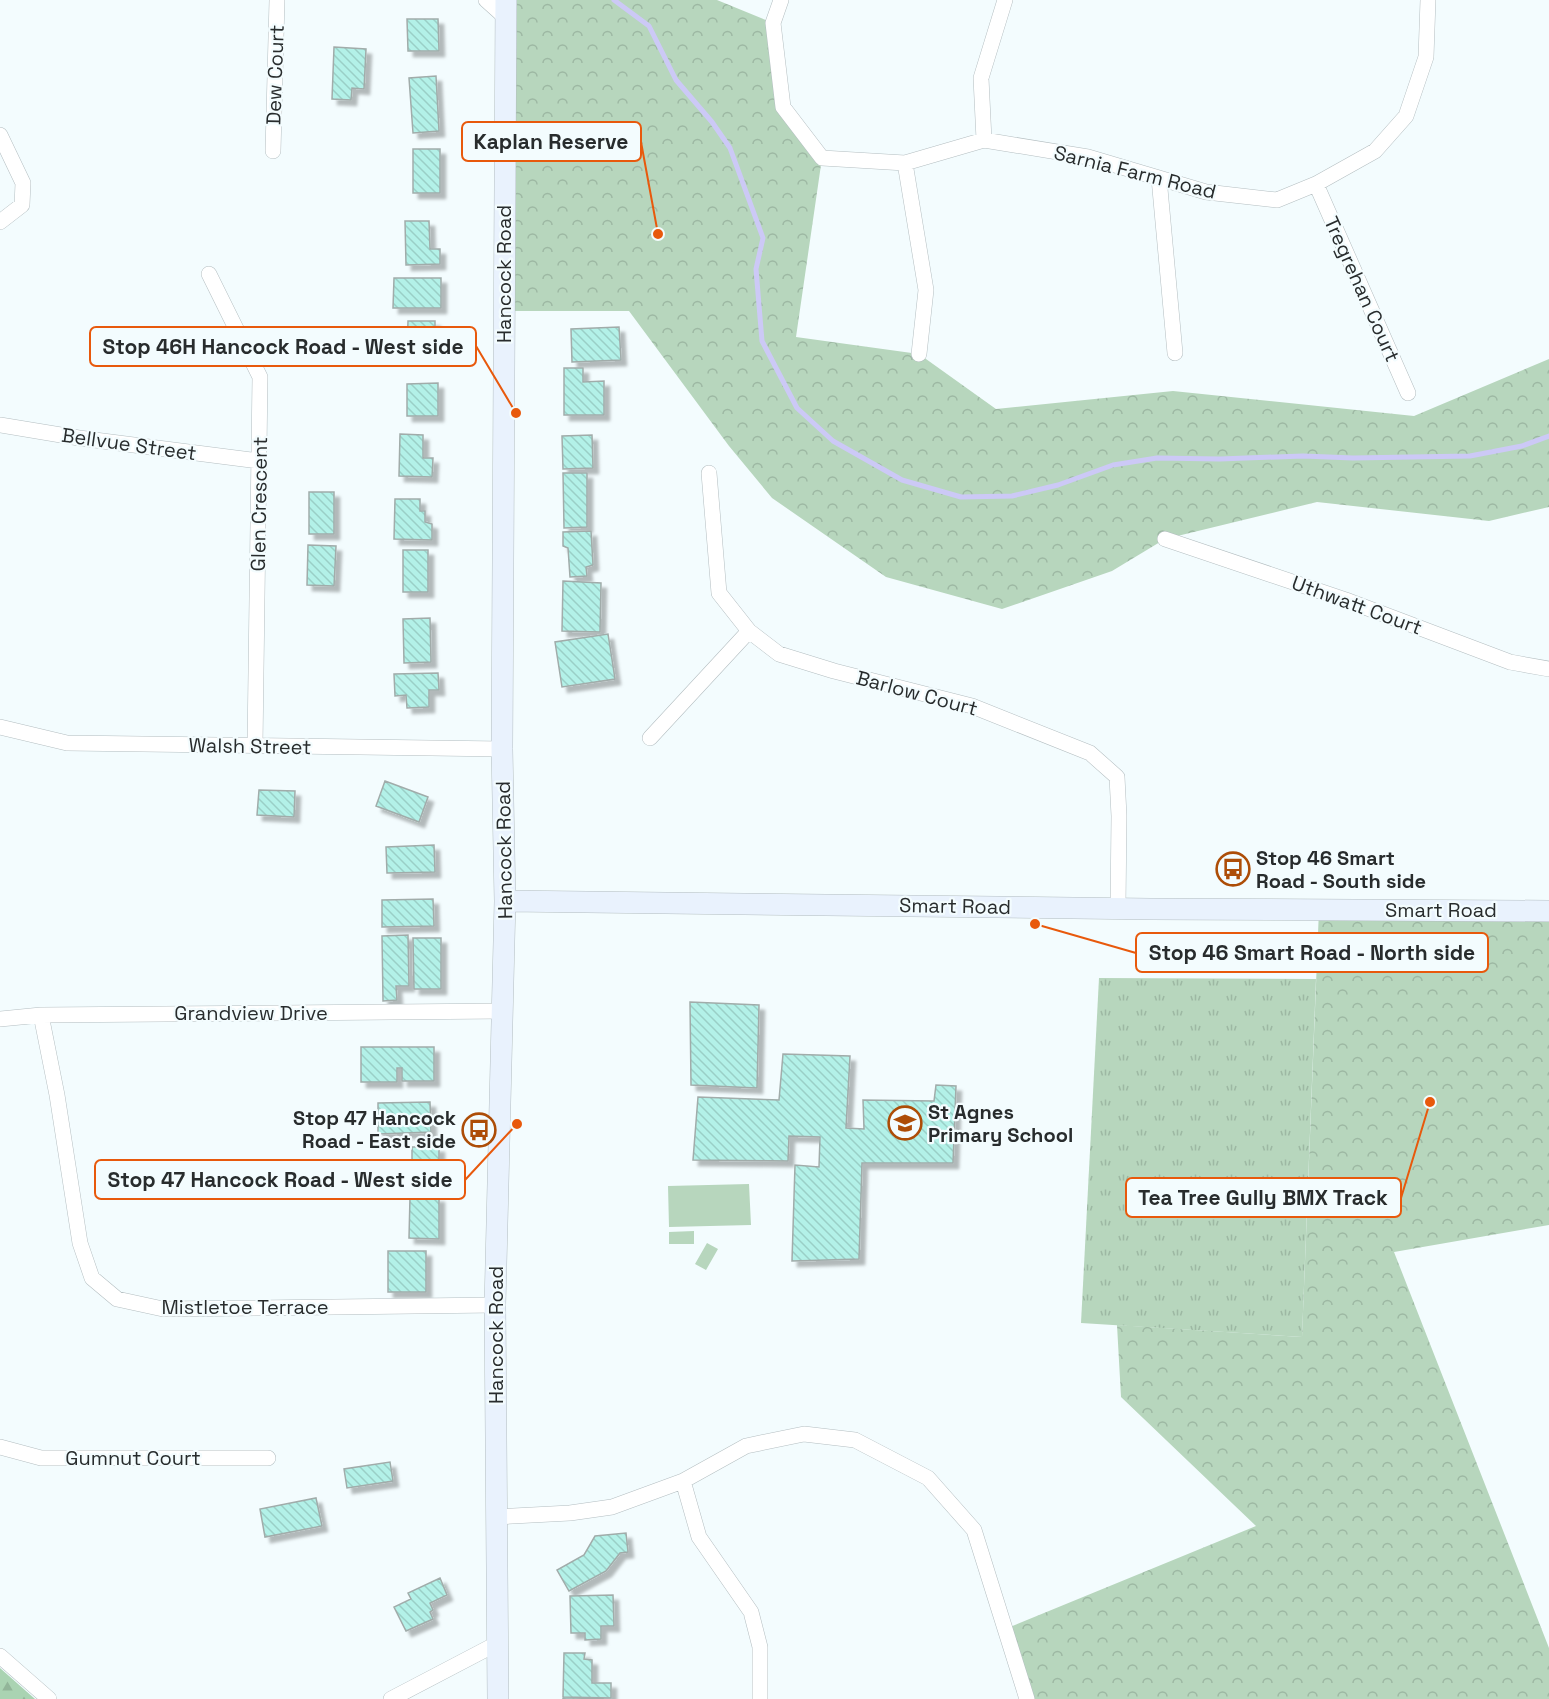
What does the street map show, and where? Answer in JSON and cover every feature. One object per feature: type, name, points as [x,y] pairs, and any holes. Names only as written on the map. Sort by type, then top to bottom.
[{"type":"main road","name":"Hancock Road","points":[[498,1699],[495,1305],[505,901],[502,749],[506,9]]},
{"type":"main road","name":"Smart Road","points":[[505,901],[1549,911]]},
{"type":"street","name":"Dew Court","points":[[273,151],[277,0]]},
{"type":"street","points":[[486,0],[506,9]]},
{"type":"street","name":"Sarnia Farm Road","points":[[781,0],[773,23],[783,107],[822,158],[905,163],[984,140],[1088,157],[1206,192],[1277,200],[1316,184],[1374,151],[1406,116],[1426,57],[1428,0]]},
{"type":"street","points":[[984,140],[981,78],[1005,0]]},
{"type":"street","points":[[0,135],[23,183],[22,205],[0,222]]},
{"type":"street","points":[[905,163],[926,290],[919,354]]},
{"type":"street","points":[[1159,178],[1175,353]]},
{"type":"street","name":"Tregrehan Court","points":[[1316,184],[1408,393]]},
{"type":"street","name":"Glen Crescent","points":[[209,274],[260,377],[255,746]]},
{"type":"street","name":"Bellvue Street","points":[[0,425],[79,438],[259,461]]},
{"type":"street","name":"Barlow Court","points":[[709,473],[719,594],[749,631],[779,654],[834,672],[972,706],[1090,753],[1117,777],[1118,908]]},
{"type":"street","name":"Uthwatt Court","points":[[1165,539],[1346,600],[1510,662],[1549,669]]},
{"type":"street","points":[[650,738],[749,631]]},
{"type":"street","name":"Walsh Street","points":[[0,727],[67,743],[502,749]]},
{"type":"street","name":"Grandview Drive","points":[[0,1019],[40,1015],[502,1011]]},
{"type":"street","name":"Mistletoe Terrace","points":[[40,1015],[57,1095],[80,1244],[92,1278],[117,1299],[163,1309],[495,1305]]},
{"type":"street","points":[[496,1516],[570,1513],[612,1507],[683,1480],[746,1446],[804,1434],[855,1440],[928,1478],[974,1530],[1027,1699]]},
{"type":"street","name":"Gumnut Court","points":[[0,1447],[41,1458],[268,1458]]},
{"type":"street","points":[[683,1480],[699,1537],[752,1612],[760,1647],[760,1699]]},
{"type":"street","points":[[391,1699],[498,1643]]},
{"type":"street","points":[[0,1656],[49,1699]]},
{"type":"green space","points":[[505,0],[717,0],[773,23],[783,107],[822,158],[796,337],[919,354],[996,409],[1173,391],[1414,416],[1549,359],[1549,507],[1489,521],[1317,502],[1165,539],[1112,571],[1002,609],[886,577],[772,498],[729,446],[629,311],[504,311]]},
{"type":"green space","points":[[1319,909],[1549,911],[1549,1225],[1394,1252],[1549,1648],[1549,1699],[1027,1699],[1005,1629],[1256,1526],[1121,1397],[1117,1325],[1302,1337]]},
{"type":"green space","points":[[1099,978],[1316,979],[1302,1337],[1081,1323]]},
{"type":"green space","points":[[749,1184],[751,1225],[669,1227],[668,1186]]},
{"type":"green space","points":[[694,1231],[694,1244],[669,1244],[669,1232]]},
{"type":"green space","points":[[707,1243],[718,1249],[706,1270],[695,1264]]},
{"type":"green space","points":[[0,1668],[35,1699],[0,1699]]},
{"type":"building","points":[[407,19],[438,19],[439,51],[408,51]]},
{"type":"building","points":[[334,47],[366,49],[364,89],[352,88],[351,100],[332,99]]},
{"type":"building","points":[[436,76],[439,131],[413,133],[409,78]]},
{"type":"building","points":[[413,149],[440,149],[440,193],[413,193]]},
{"type":"building","points":[[405,221],[429,221],[430,249],[440,249],[440,264],[406,265]]},
{"type":"building","points":[[394,278],[441,278],[441,308],[393,308]]},
{"type":"building","points":[[408,321],[435,321],[435,354],[407,353]]},
{"type":"building","points":[[619,327],[621,360],[572,362],[571,329]]},
{"type":"building","points":[[564,368],[583,368],[583,382],[604,381],[604,415],[564,415]]},
{"type":"building","points":[[438,383],[438,416],[407,416],[407,384]]},
{"type":"building","points":[[400,434],[423,435],[423,458],[433,458],[432,477],[399,476]]},
{"type":"building","points":[[592,435],[593,468],[563,469],[562,436]]},
{"type":"building","points":[[563,473],[587,473],[587,527],[564,528]]},
{"type":"building","points":[[309,492],[334,492],[334,534],[309,534]]},
{"type":"building","points":[[395,499],[420,499],[420,511],[425,511],[425,522],[432,524],[432,540],[394,539]]},
{"type":"building","points":[[591,531],[593,565],[586,567],[587,576],[570,577],[568,548],[563,546],[563,532]]},
{"type":"building","points":[[308,545],[336,546],[334,586],[307,585]]},
{"type":"building","points":[[403,550],[428,550],[428,592],[403,592]]},
{"type":"building","points":[[563,581],[601,583],[600,632],[562,631]]},
{"type":"building","points":[[430,618],[431,662],[404,663],[403,619]]},
{"type":"building","points":[[608,634],[615,679],[562,687],[555,642]]},
{"type":"building","points":[[438,673],[439,690],[429,690],[429,707],[407,708],[406,695],[395,696],[394,674]]},
{"type":"building","points":[[385,781],[428,797],[419,822],[376,806]]},
{"type":"building","points":[[259,790],[295,791],[294,817],[257,815]]},
{"type":"building","points":[[434,845],[435,872],[387,873],[386,847]]},
{"type":"building","points":[[433,899],[434,926],[382,927],[382,900]]},
{"type":"building","points":[[408,935],[409,986],[396,986],[397,1000],[383,1001],[382,936]]},
{"type":"building","points":[[413,938],[441,938],[441,989],[414,989]]},
{"type":"building","points":[[690,1002],[759,1005],[757,1088],[691,1085]]},
{"type":"building","points":[[361,1047],[434,1047],[434,1081],[402,1081],[402,1068],[397,1068],[397,1082],[361,1082]]},
{"type":"building","points":[[783,1054],[850,1056],[846,1128],[864,1129],[863,1100],[934,1101],[936,1085],[956,1086],[953,1163],[862,1163],[859,1259],[792,1261],[795,1165],[819,1167],[820,1137],[789,1136],[788,1161],[693,1160],[698,1097],[779,1100]]},
{"type":"building","points":[[430,1102],[431,1132],[378,1134],[378,1103]]},
{"type":"building","points":[[412,1147],[439,1147],[439,1181],[412,1181]]},
{"type":"building","points":[[410,1197],[439,1197],[439,1239],[409,1238]]},
{"type":"building","points":[[388,1251],[426,1251],[426,1292],[388,1292]]},
{"type":"building","points":[[390,1462],[393,1481],[347,1488],[344,1469]]},
{"type":"building","points":[[316,1498],[322,1526],[265,1537],[260,1509]]},
{"type":"building","points":[[626,1533],[628,1552],[620,1553],[606,1571],[569,1591],[557,1570],[584,1555],[595,1536]]},
{"type":"building","points":[[440,1578],[447,1595],[430,1603],[433,1619],[406,1631],[394,1607],[411,1599],[408,1593]]},
{"type":"building","points":[[613,1595],[614,1626],[601,1626],[601,1639],[585,1640],[585,1633],[571,1633],[570,1596]]},
{"type":"building","points":[[564,1653],[585,1653],[584,1659],[592,1660],[592,1683],[611,1683],[611,1698],[563,1697]]},
{"type":"building","points":[[563,1697],[603,1698],[603,1699],[563,1699]]},
{"type":"waterway","points":[[614,0],[649,26],[676,80],[712,122],[730,148],[763,238],[756,269],[762,341],[797,408],[833,441],[902,480],[961,497],[1012,496],[1058,485],[1113,465],[1157,458],[1470,456],[1522,446],[1549,436]]},
{"type":"place","name":"Kaplan Reserve","points":[[658,234]]},
{"type":"place","name":"Stop 46H Hancock Road - West side","points":[[516,413]]},
{"type":"place","name":"Stop 46 Smart Road - South side","points":[[1233,869]]},
{"type":"place","name":"Stop 46 Smart Road - North side","points":[[1035,924]]},
{"type":"place","name":"Tea Tree Gully BMX Track","points":[[1430,1102]]},
{"type":"place","name":"St Agnes Primary School","points":[[905,1123]]},
{"type":"place","name":"Stop 47 Hancock Road - West side","points":[[517,1124]]},
{"type":"place","name":"Stop 47 Hancock Road - East side","points":[[479,1130]]}]
